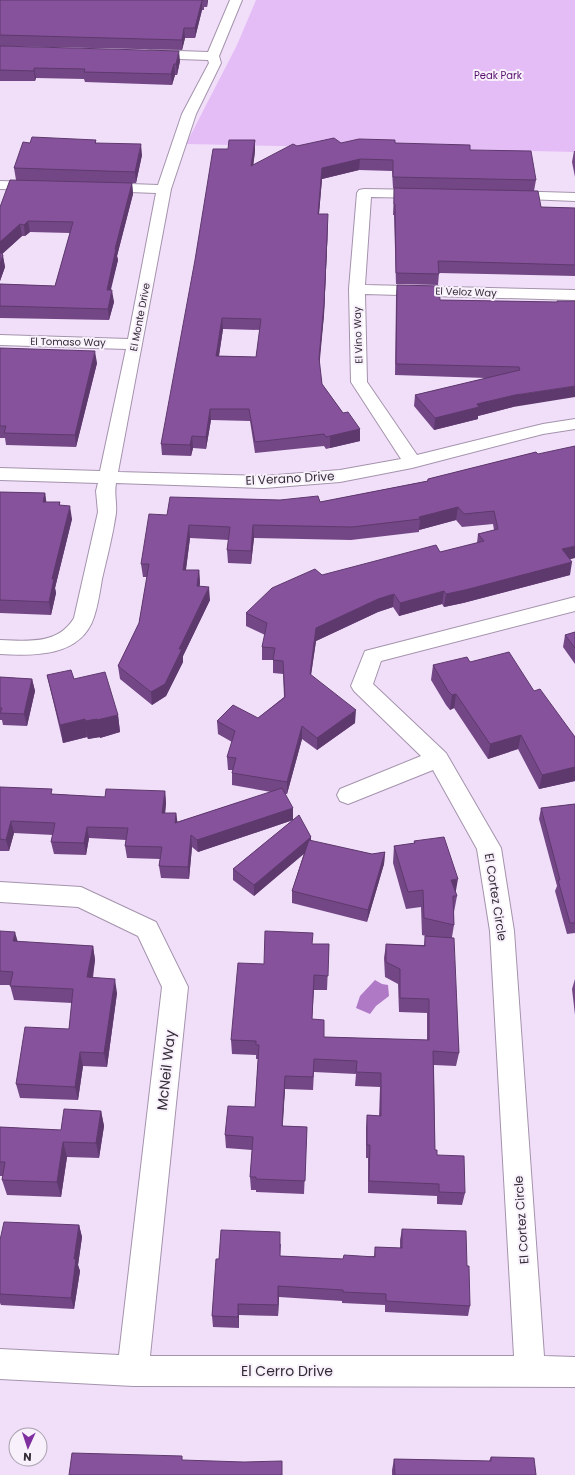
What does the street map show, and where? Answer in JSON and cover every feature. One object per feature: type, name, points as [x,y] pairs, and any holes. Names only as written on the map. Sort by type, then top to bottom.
[{"type":"street","name":"El Monte Drive","points":[[0,647],[36,648],[71,643],[84,618],[107,512],[105,491],[136,344],[164,189],[189,114],[215,63],[213,56],[236,0]]},
{"type":"street","points":[[139,53],[213,56]]},
{"type":"street","points":[[0,185],[47,186]]},
{"type":"street","points":[[86,187],[164,189]]},
{"type":"street","name":"El Vino Way","points":[[412,462],[359,382],[357,289],[364,193],[434,194]]},
{"type":"street","points":[[497,195],[575,197]]},
{"type":"street","name":"El Veloz Way","points":[[357,289],[575,295]]},
{"type":"street","name":"El Tomaso Way","points":[[0,340],[136,344]]},
{"type":"street","name":"El Verano Drive","points":[[0,474],[264,482],[340,476],[412,462],[543,429],[575,424]]},
{"type":"street","name":"El Cortez Circle","points":[[530,1371],[502,931],[489,848],[438,759],[362,686],[372,656],[575,604]]},
{"type":"street","points":[[348,795],[438,759]]},
{"type":"street","name":"McNeil Way","points":[[0,892],[81,897],[147,929],[175,987],[133,1371]]},
{"type":"street","name":"El Cerro Drive","points":[[0,1364],[133,1371],[575,1372]]},
{"type":"green space","name":"Peak Park","points":[[256,0],[575,0],[575,152],[186,144],[237,45]]},
{"type":"shaded area","points":[[375,980],[382,984],[388,985],[389,996],[376,1006],[370,1014],[356,1008],[360,996]]},
{"type":"building","points":[[0,0],[202,0],[195,28],[184,28],[182,40],[0,35]]},
{"type":"building","points":[[0,46],[179,51],[176,64],[174,64],[171,74],[84,72],[85,69],[34,68],[34,71],[0,70]]},
{"type":"building","points":[[32,137],[96,140],[95,143],[141,144],[135,172],[14,168],[23,142],[30,143]]},
{"type":"building","points":[[334,138],[341,143],[359,139],[395,140],[395,143],[470,145],[470,150],[531,151],[536,180],[393,177],[393,160],[360,159],[322,168],[318,214],[328,214],[324,304],[319,358],[322,384],[343,413],[348,412],[360,429],[326,437],[324,434],[255,442],[249,409],[210,409],[206,437],[192,436],[190,445],[161,444],[195,260],[213,149],[228,149],[229,140],[255,140],[251,166],[293,144],[297,146]],"holes":[[[222,318],[261,319],[256,357],[216,356]]]},
{"type":"building","points":[[10,180],[132,183],[115,249],[107,290],[112,290],[108,309],[0,306],[0,284],[55,286],[73,222],[28,221],[24,225],[20,224],[0,242],[0,207]]},
{"type":"building","points":[[394,188],[538,191],[541,207],[575,208],[575,265],[438,261],[439,274],[396,273]]},
{"type":"building","points":[[0,252],[3,255],[0,264]]},
{"type":"building","points":[[397,285],[439,286],[440,300],[575,301],[575,386],[515,395],[477,404],[479,407],[435,418],[415,395],[520,370],[519,367],[396,364]]},
{"type":"building","points":[[0,348],[95,351],[75,435],[4,433],[6,426],[0,426]]},
{"type":"building","points":[[575,446],[575,546],[562,549],[572,562],[465,590],[446,594],[444,591],[400,603],[394,594],[378,599],[316,628],[310,674],[356,710],[317,738],[302,726],[287,782],[232,773],[236,758],[227,757],[235,731],[217,721],[233,705],[258,718],[285,697],[283,661],[273,660],[275,648],[262,647],[267,623],[246,613],[272,588],[315,569],[322,575],[436,545],[440,552],[484,541],[478,534],[498,529],[494,511],[464,514],[458,507],[419,517],[420,519],[352,527],[253,525],[251,551],[227,550],[230,527],[189,525],[183,570],[199,570],[197,586],[209,587],[179,649],[182,649],[165,684],[151,692],[118,666],[139,623],[149,564],[141,564],[149,514],[167,515],[170,497],[280,500],[318,496],[320,502],[428,481],[428,479],[536,452],[538,454]]},
{"type":"building","points":[[0,492],[45,493],[43,502],[60,502],[59,505],[70,506],[52,579],[54,579],[49,602],[0,600]]},
{"type":"building","points":[[575,632],[575,648],[565,635]]},
{"type":"building","points":[[509,652],[534,691],[540,689],[575,737],[575,767],[542,775],[521,735],[490,744],[456,694],[452,695],[448,691],[433,665],[467,657],[470,662]]},
{"type":"building","points":[[71,670],[74,679],[105,672],[118,715],[97,720],[85,721],[85,719],[60,725],[47,675]]},
{"type":"building","points":[[0,677],[32,679],[24,714],[0,713],[2,708],[0,708]]},
{"type":"building","points":[[0,787],[52,789],[51,794],[105,797],[106,789],[165,791],[162,813],[176,813],[175,823],[282,788],[293,808],[197,840],[191,835],[188,867],[159,866],[162,847],[125,846],[128,828],[87,827],[84,843],[51,842],[55,823],[11,821],[6,840],[0,839]]},
{"type":"building","points":[[575,804],[575,923],[570,923],[541,808]]},
{"type":"building","points":[[299,815],[311,837],[254,885],[233,869]]},
{"type":"building","points":[[444,837],[458,879],[451,880],[457,896],[453,896],[454,925],[424,918],[423,890],[408,892],[394,846],[415,843],[414,841]]},
{"type":"building","points":[[309,840],[372,854],[385,852],[368,910],[292,891]]},
{"type":"building","points":[[0,931],[15,932],[13,941],[93,946],[87,977],[115,979],[104,1053],[80,1052],[75,1087],[16,1084],[25,1027],[69,1029],[73,989],[10,986],[13,972],[0,971]]},
{"type":"building","points":[[265,931],[313,933],[312,944],[329,944],[328,976],[314,975],[312,1019],[324,1020],[324,1037],[429,1040],[429,999],[400,998],[400,969],[386,962],[386,944],[425,946],[425,936],[454,938],[459,1053],[433,1051],[435,1150],[437,1150],[437,1155],[464,1156],[465,1193],[439,1192],[439,1184],[369,1181],[370,1145],[367,1145],[367,1115],[381,1116],[381,1073],[356,1072],[357,1061],[314,1059],[313,1077],[285,1076],[282,1126],[307,1127],[305,1181],[256,1179],[256,1177],[250,1177],[253,1137],[225,1135],[228,1106],[255,1107],[259,1045],[256,1045],[256,1041],[231,1040],[238,963],[264,964]]},
{"type":"building","points":[[64,1109],[101,1111],[96,1143],[63,1142],[57,1182],[2,1180],[5,1162],[0,1162],[0,1127],[61,1130]]},
{"type":"building","points":[[4,1222],[79,1225],[74,1259],[76,1259],[71,1298],[0,1294],[0,1240]]},
{"type":"building","points":[[402,1229],[466,1231],[470,1306],[386,1301],[386,1294],[278,1286],[278,1305],[238,1304],[238,1317],[212,1316],[216,1259],[219,1259],[221,1230],[280,1232],[280,1256],[343,1259],[344,1255],[375,1257],[375,1247],[402,1248]]},
{"type":"building","points":[[72,1453],[182,1456],[182,1460],[244,1462],[282,1461],[282,1475],[69,1475]]},
{"type":"building","points":[[491,1457],[534,1458],[536,1475],[395,1475],[394,1459],[491,1461]]}]
